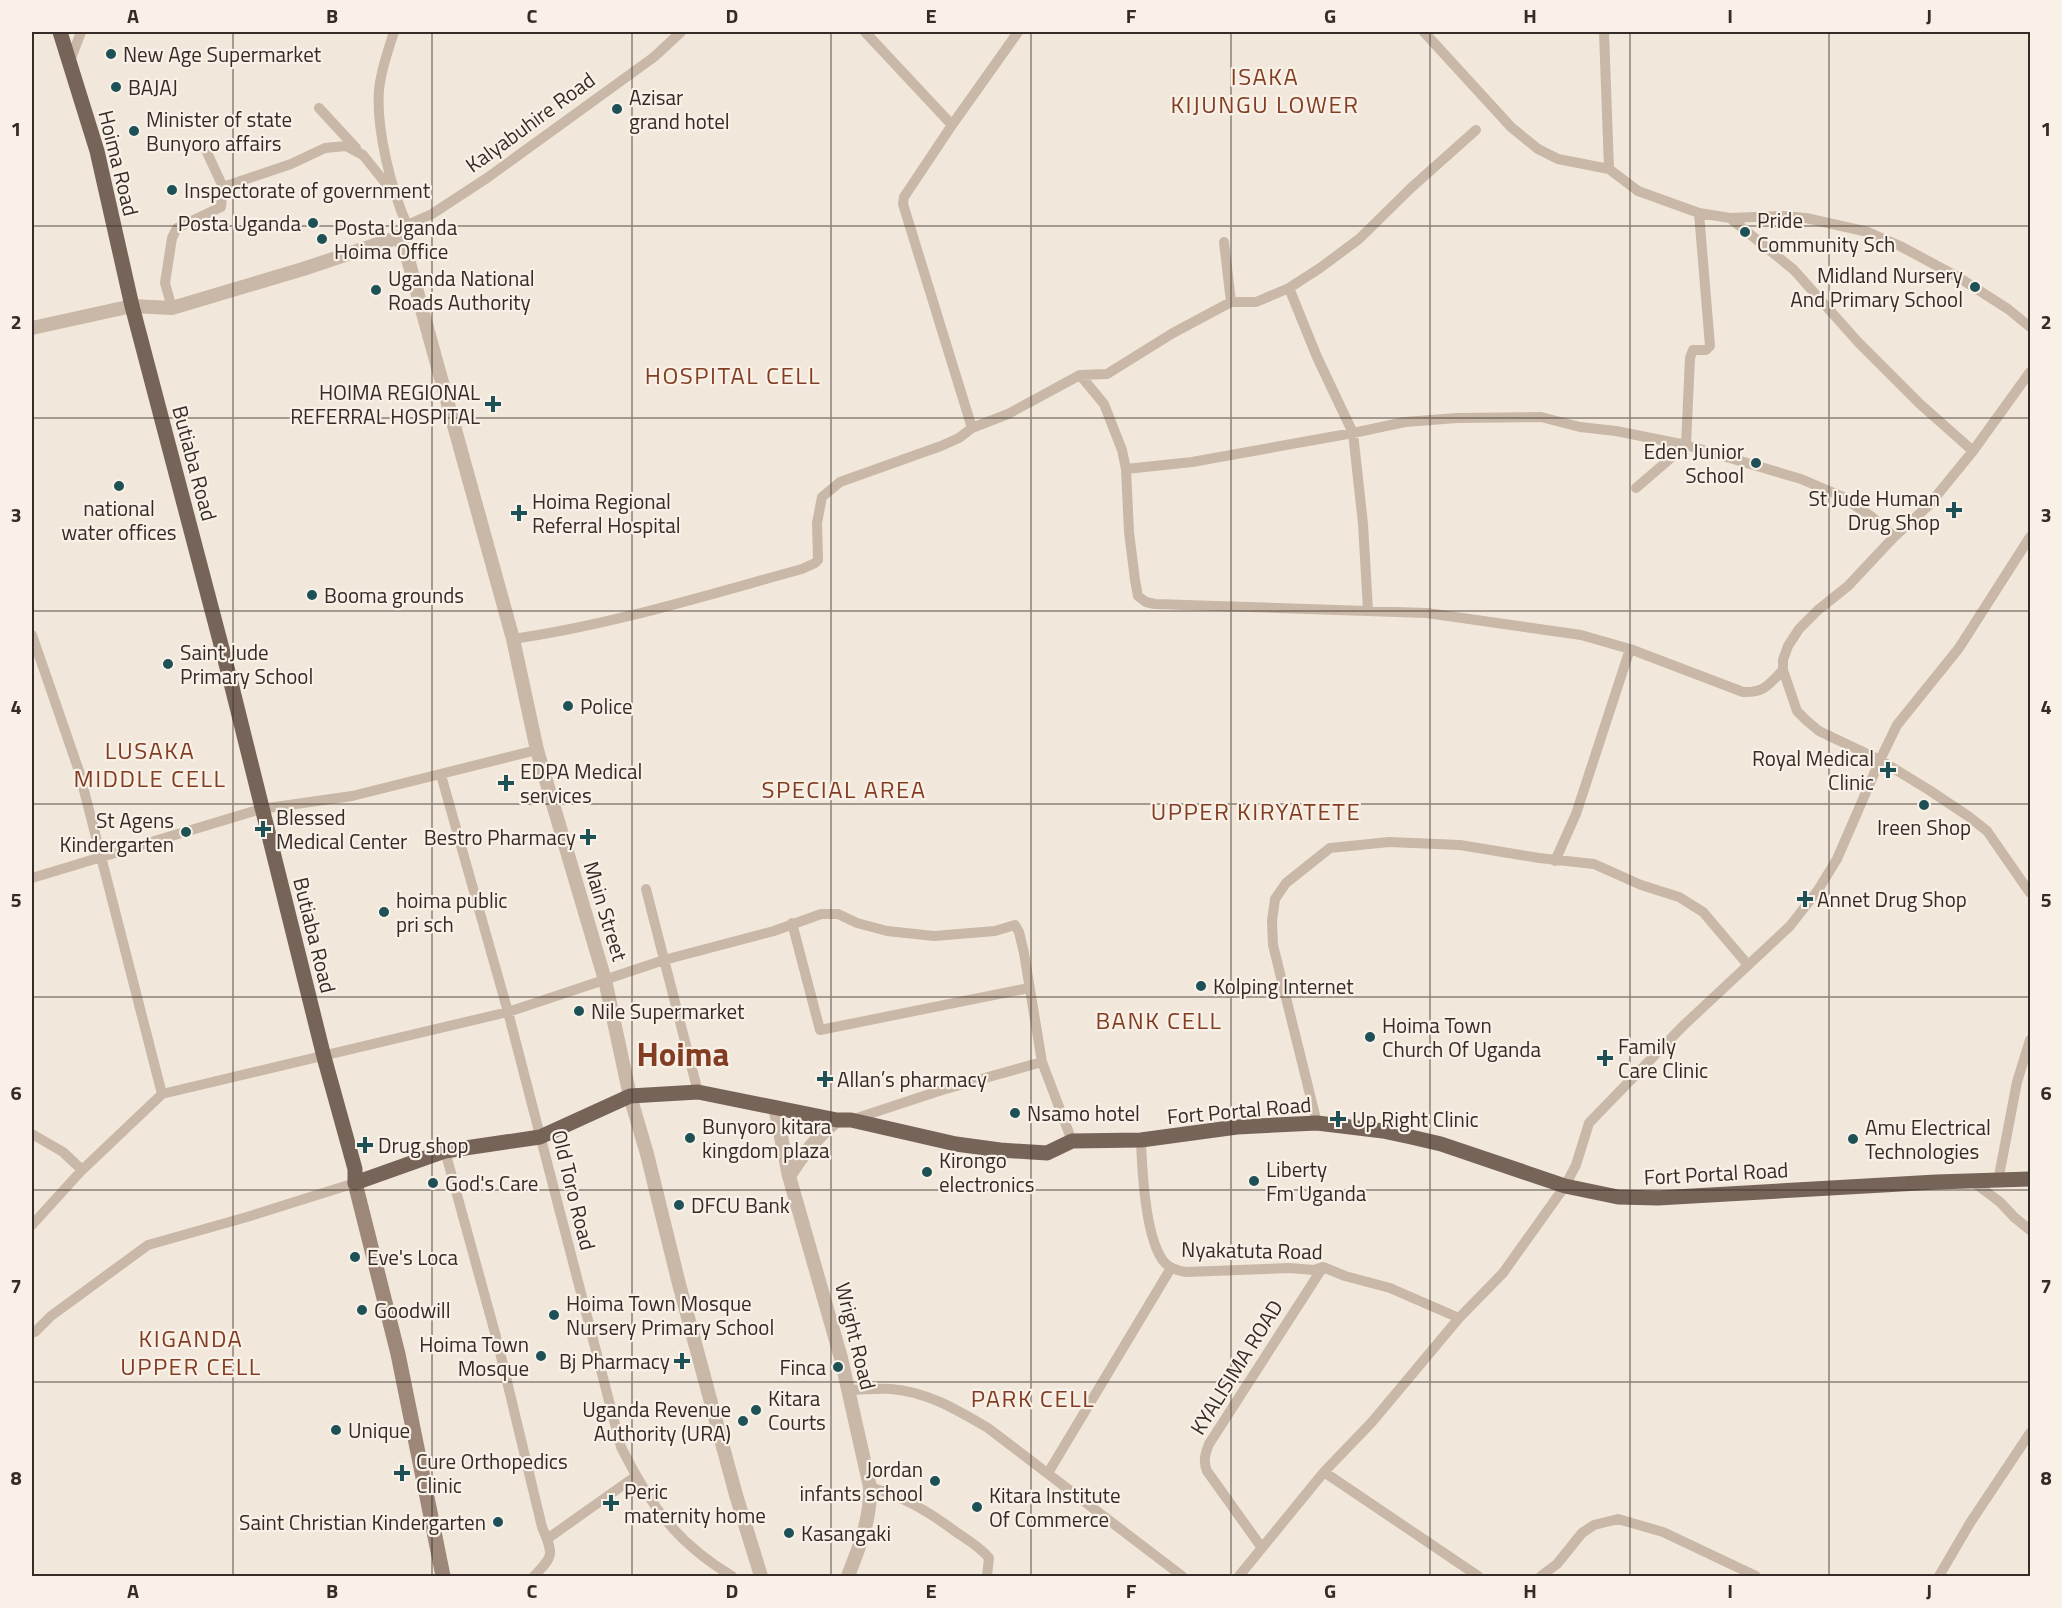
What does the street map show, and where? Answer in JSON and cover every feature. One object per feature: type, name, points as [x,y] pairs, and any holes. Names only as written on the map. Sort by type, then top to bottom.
[{"type":"main road","name":"Hoima Road","points":[[60,32],[96,151],[132,306]]},
{"type":"main road","name":"Butiaba Road","points":[[132,306],[230,679],[324,1057],[355,1169],[355,1183],[398,1354],[443,1576]]},
{"type":"main road","name":"Fort Portal Road","points":[[630,1096],[698,1092],[956,1144],[1047,1153],[1072,1141],[1141,1140],[1237,1127],[1317,1123],[1383,1131],[1441,1144],[1565,1186],[1618,1197],[1658,1198],[2031,1179]]},
{"type":"main road","points":[[355,1183],[445,1151],[540,1137],[630,1096]]},
{"type":"street","points":[[70,61],[81,32]]},
{"type":"street","points":[[32,328],[132,306],[172,308],[303,269],[403,231],[380,121],[379,91],[382,67],[394,32]]},
{"type":"street","name":"Kalyabuhire Road","points":[[403,231],[487,178],[654,57],[681,32]]},
{"type":"street","points":[[865,32],[952,125]]},
{"type":"street","points":[[972,428],[903,204],[904,197],[952,125],[1018,32]]},
{"type":"street","points":[[1424,32],[1511,127],[1538,149],[1558,159],[1609,169],[1638,191],[1699,213],[1730,218],[1806,218],[1868,232],[1958,277],[2008,309],[2031,327]]},
{"type":"street","points":[[1604,32],[1609,169]]},
{"type":"street","points":[[319,108],[363,155],[395,195]]},
{"type":"street","points":[[513,639],[637,615],[815,563],[819,556],[817,523],[822,497],[840,482],[959,438],[972,428],[1008,414],[1080,375],[1107,374],[1173,333],[1231,302],[1256,302],[1289,288],[1359,239],[1404,194],[1476,130]]},
{"type":"street","points":[[223,187],[291,164],[325,148],[346,146],[363,155]]},
{"type":"street","points":[[172,308],[165,283],[172,238],[177,228],[221,207],[223,187],[205,148]]},
{"type":"street","points":[[1636,488],[1686,445],[1690,358],[1693,350],[1708,348],[1710,341],[1699,213]]},
{"type":"street","points":[[1730,218],[1755,241],[1776,254],[1794,270],[1858,342],[1920,405],[1973,451]]},
{"type":"street","name":"Main Street","points":[[403,231],[408,259],[513,639],[537,750],[605,980],[630,1096],[647,1154],[679,1284],[736,1495],[761,1576]]},
{"type":"street","points":[[1224,242],[1231,302]]},
{"type":"street","points":[[1289,288],[1317,357],[1353,434],[1364,524],[1368,610]]},
{"type":"street","points":[[2031,372],[1973,451],[1929,504],[1848,586],[1799,629],[1788,646],[1783,660],[1783,670],[1797,711],[1807,721],[1819,731],[1880,760],[1929,790],[1987,831],[2031,893]]},
{"type":"street","points":[[1080,375],[1104,404],[1122,450],[1126,469],[1129,532],[1135,580],[1138,596],[1146,602],[1427,613],[1581,634],[1630,649],[1743,692],[1754,693],[1764,689],[1783,670]]},
{"type":"street","points":[[1126,469],[1192,462],[1353,434],[1405,422],[1491,417],[1541,417],[1580,427],[1616,431],[1686,445],[1801,479],[1841,496],[1894,537]]},
{"type":"street","points":[[1239,1576],[1324,1472],[1372,1422],[1459,1318],[1503,1273],[1565,1186],[1576,1165],[1589,1123],[1683,1026],[1790,926],[1837,859],[1897,725],[1959,648],[2031,537]]},
{"type":"street","points":[[32,635],[79,771],[162,1094]]},
{"type":"street","points":[[1555,861],[1576,813],[1630,649]]},
{"type":"street","points":[[32,878],[261,809],[352,796],[537,750]]},
{"type":"street","name":"Old Toro Road","points":[[441,775],[508,1012],[621,1447],[636,1476],[669,1526],[702,1557],[732,1576]]},
{"type":"street","points":[[1317,1123],[1273,945],[1272,921],[1275,899],[1286,883],[1330,848],[1389,842],[1460,845],[1555,861],[1594,864],[1641,885],[1680,897],[1703,912],[1748,965]]},
{"type":"street","points":[[646,889],[698,1092]]},
{"type":"street","points":[[32,1225],[82,1170],[162,1094],[508,1012],[664,960],[774,931],[821,914],[838,914],[857,923],[887,931],[934,936],[995,932],[1015,925],[1024,953],[1042,1062],[1072,1141]]},
{"type":"street","points":[[792,923],[820,1030],[1029,988]]},
{"type":"street","points":[[1998,1181],[2017,1082],[2031,1040]]},
{"type":"street","points":[[789,1176],[823,1132],[844,1120],[1042,1062]]},
{"type":"street","name":"Wright Road","points":[[775,1107],[789,1176],[829,1314],[870,1488],[867,1520],[848,1576]]},
{"type":"street","points":[[32,1134],[63,1152],[82,1170]]},
{"type":"street","name":"Nyakatuta Road","points":[[1141,1140],[1142,1167],[1150,1226],[1164,1262],[1171,1268],[1186,1272],[1323,1268],[1390,1288],[1459,1318]]},
{"type":"street","points":[[445,1151],[498,1344],[542,1527],[550,1549],[549,1560],[534,1576]]},
{"type":"street","points":[[1972,1181],[2001,1202],[2031,1230]]},
{"type":"street","points":[[32,1332],[148,1245],[355,1183]]},
{"type":"street","points":[[1048,1473],[1171,1268]]},
{"type":"street","name":"KYALISIMA ROAD","points":[[1262,1548],[1207,1471],[1204,1460],[1209,1444],[1323,1268]]},
{"type":"street","points":[[848,1390],[891,1389],[927,1396],[988,1428],[1182,1576]]},
{"type":"street","points":[[1939,1576],[1970,1523],[2031,1433]]},
{"type":"street","points":[[1324,1472],[1478,1576]]},
{"type":"street","points":[[546,1539],[636,1476]]},
{"type":"street","points":[[870,1488],[897,1496],[918,1506],[980,1548],[989,1558],[987,1576]]},
{"type":"street","points":[[1541,1576],[1557,1564],[1582,1533],[1605,1521],[1618,1519],[1663,1532],[1756,1576]]},
{"type":"place","name":"New Age Supermarket","points":[[111,54]]},
{"type":"place","name":"BAJAJ","points":[[116,87]]},
{"type":"place","name":"Azisar grand hotel","points":[[617,109]]},
{"type":"place","name":"Minister of state Bunyoro affairs","points":[[134,131]]},
{"type":"place","name":"Inspectorate of government","points":[[172,190]]},
{"type":"place","name":"Posta Uganda","points":[[313,223]]},
{"type":"place","name":"Pride Community Sch","points":[[1745,232]]},
{"type":"place","name":"Posta Uganda Hoima Office","points":[[322,239]]},
{"type":"place","name":"Midland Nursery And Primary School","points":[[1975,287]]},
{"type":"place","name":"Uganda National Roads Authority","points":[[376,290]]},
{"type":"place","name":"HOIMA REGIONAL REFERRAL HOSPITAL","points":[[493,404]]},
{"type":"place","name":"Eden Junior School","points":[[1756,463]]},
{"type":"place","name":"national water offices","points":[[119,486]]},
{"type":"place","name":"St Jude Human Drug Shop","points":[[1954,510]]},
{"type":"place","name":"Hoima Regional Referral Hospital","points":[[519,513]]},
{"type":"place","name":"Booma grounds","points":[[312,595]]},
{"type":"place","name":"Saint Jude Primary School","points":[[168,664]]},
{"type":"place","name":"Police","points":[[568,706]]},
{"type":"place","name":"Royal Medical Clinic","points":[[1888,770]]},
{"type":"place","name":"EDPA Medical services","points":[[506,783]]},
{"type":"place","name":"Ireen Shop","points":[[1924,805]]},
{"type":"place","name":"Blessed Medical Center","points":[[263,829]]},
{"type":"place","name":"St Agens Kindergarten","points":[[186,832]]},
{"type":"place","name":"Bestro Pharmacy","points":[[588,837]]},
{"type":"place","name":"Annet Drug Shop","points":[[1805,899]]},
{"type":"place","name":"hoima public pri sch","points":[[384,912]]},
{"type":"place","name":"Kolping Internet","points":[[1201,986]]},
{"type":"place","name":"Nile Supermarket","points":[[579,1011]]},
{"type":"place","name":"Hoima Town Church Of Uganda","points":[[1370,1037]]},
{"type":"place","name":"Family Care Clinic","points":[[1605,1058]]},
{"type":"place","name":"Allan’s pharmacy","points":[[825,1079]]},
{"type":"place","name":"Nsamo hotel","points":[[1015,1113]]},
{"type":"place","name":"Up Right Clinic","points":[[1338,1119]]},
{"type":"place","name":"Bunyoro kitara kingdom plaza","points":[[690,1138]]},
{"type":"place","name":"Amu Electrical Technologies","points":[[1853,1139]]},
{"type":"place","name":"Drug shop","points":[[365,1145]]},
{"type":"place","name":"Kirongo electronics","points":[[927,1172]]},
{"type":"place","name":"Liberty Fm Uganda","points":[[1254,1181]]},
{"type":"place","name":"God's Care","points":[[433,1183]]},
{"type":"place","name":"DFCU Bank","points":[[679,1205]]},
{"type":"place","name":"Eve's Loca","points":[[355,1257]]},
{"type":"place","name":"Goodwill","points":[[362,1310]]},
{"type":"place","name":"Hoima Town Mosque Nursery Primary School","points":[[554,1315]]},
{"type":"place","name":"Hoima Town Mosque","points":[[541,1356]]},
{"type":"place","name":"Bj Pharmacy","points":[[682,1361]]},
{"type":"place","name":"Finca","points":[[838,1367]]},
{"type":"place","name":"Kitara Courts","points":[[756,1410]]},
{"type":"place","name":"Uganda Revenue Authority (URA)","points":[[743,1421]]},
{"type":"place","name":"Unique","points":[[336,1430]]},
{"type":"place","name":"Cure Orthopedics Clinic","points":[[402,1473]]},
{"type":"place","name":"Jordan infants school","points":[[935,1481]]},
{"type":"place","name":"Peric maternity home","points":[[611,1503]]},
{"type":"place","name":"Kitara Institute Of Commerce","points":[[977,1507]]},
{"type":"place","name":"Saint Christian Kindergarten","points":[[498,1522]]},
{"type":"place","name":"Kasangaki","points":[[789,1533]]},
{"type":"district","name":"ISAKA KIJUNGU LOWER","points":[[1265,90]]},
{"type":"district","name":"HOSPITAL CELL","points":[[733,375]]},
{"type":"district","name":"LUSAKA MIDDLE CELL","points":[[150,764]]},
{"type":"district","name":"SPECIAL AREA","points":[[844,789]]},
{"type":"district","name":"UPPER KIRYATETE","points":[[1256,811]]},
{"type":"district","name":"BANK CELL","points":[[1159,1020]]},
{"type":"district","name":"Hoima","points":[[683,1054]]},
{"type":"district","name":"KIGANDA UPPER CELL","points":[[191,1352]]},
{"type":"district","name":"PARK CELL","points":[[1033,1398]]}]
